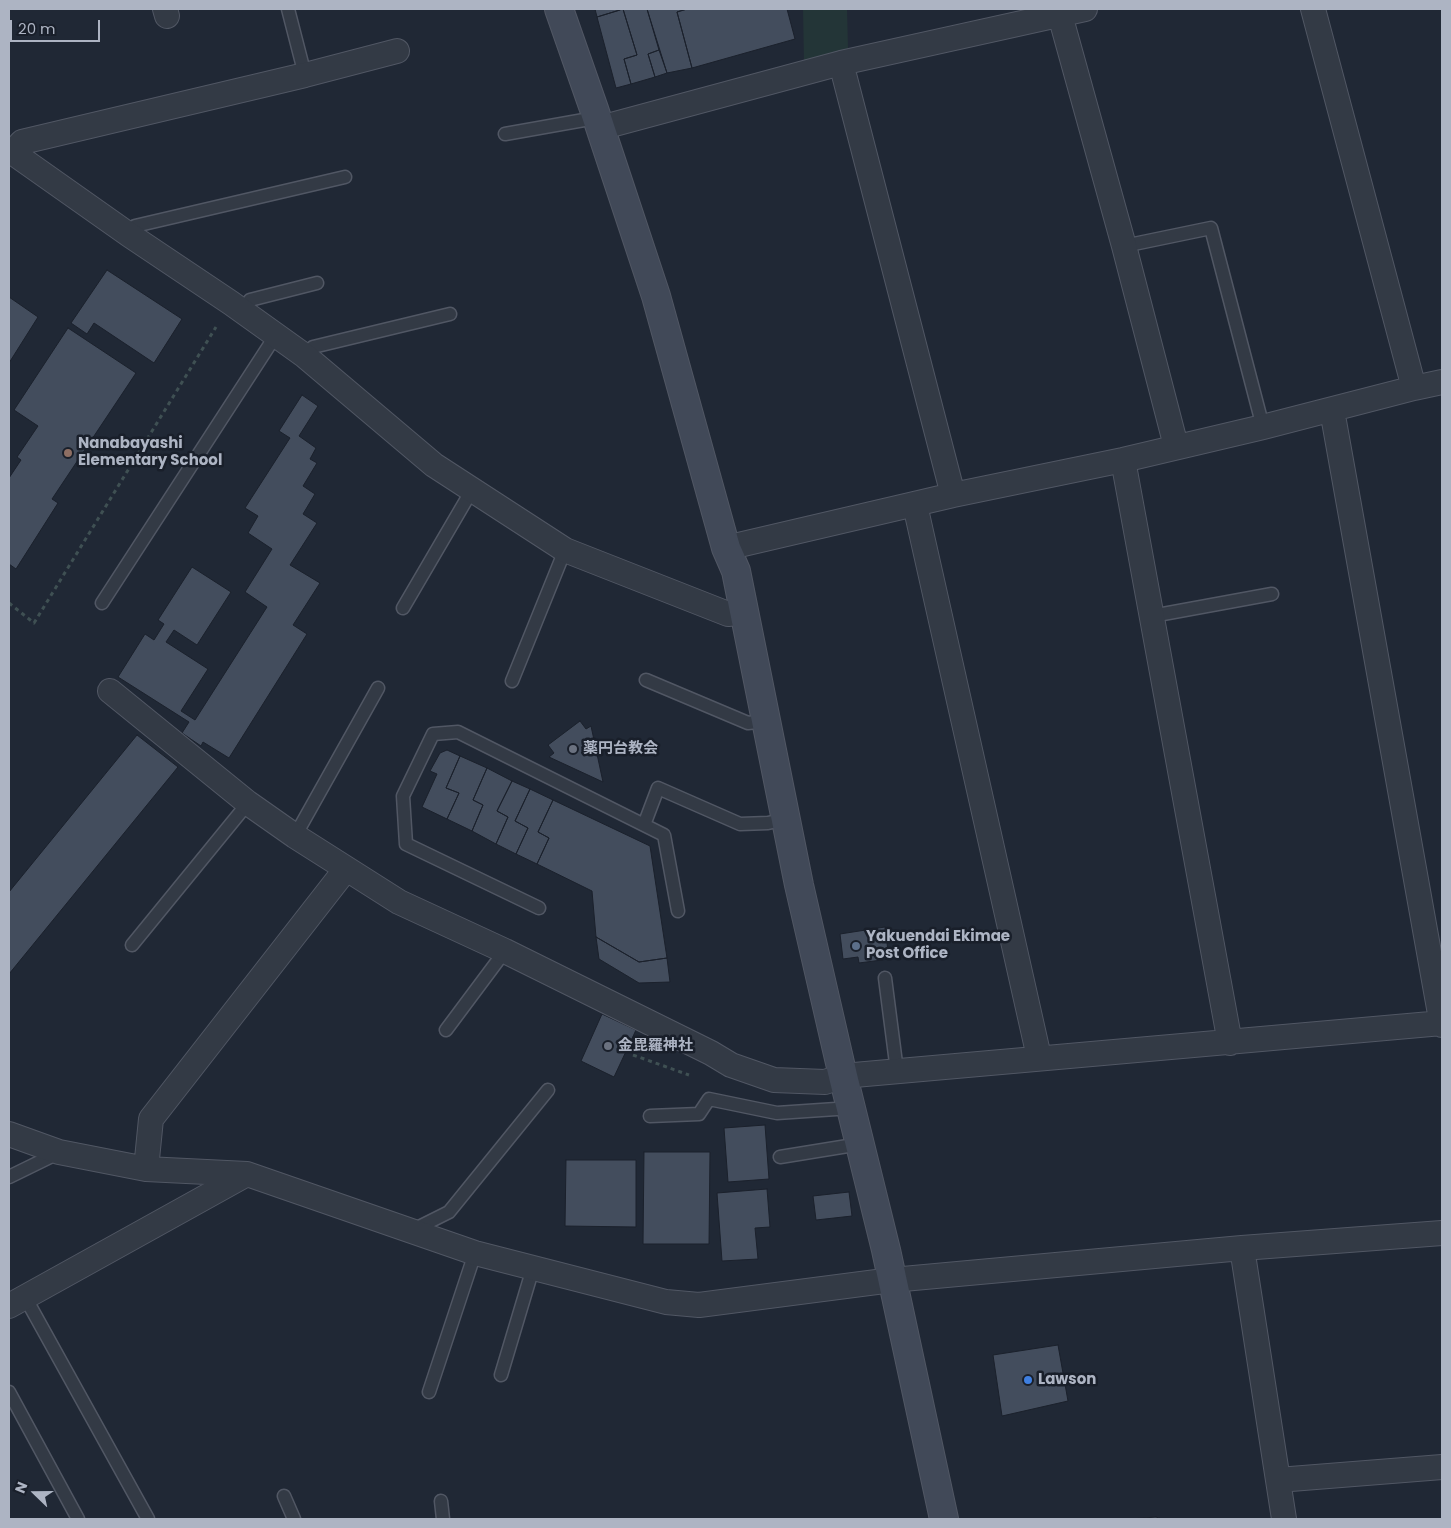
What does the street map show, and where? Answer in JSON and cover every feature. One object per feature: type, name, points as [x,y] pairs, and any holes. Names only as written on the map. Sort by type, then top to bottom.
[{"type":"street","points":[[559,9],[656,296],[726,548],[736,571],[799,885],[892,1280],[944,1519]]},
{"type":"street","points":[[597,118],[1085,9]]},
{"type":"street","points":[[1313,9],[1414,388]]},
{"type":"street","points":[[1060,15],[1124,246],[1176,446]]},
{"type":"street","points":[[397,52],[22,142],[11,151],[305,356],[434,466],[565,550],[728,614],[745,612]]},
{"type":"street","points":[[840,63],[952,495]]},
{"type":"street","points":[[726,548],[952,495],[1123,460],[1442,382]]},
{"type":"street","points":[[110,691],[248,803],[295,836],[399,902],[505,951],[711,1053],[731,1065],[774,1080],[825,1082],[843,1076],[1039,1057],[1442,1024],[1332,410]]},
{"type":"street","points":[[1123,460],[1230,1042]]},
{"type":"street","points":[[915,505],[1039,1057]]},
{"type":"street","points":[[146,1168],[151,1119],[346,869]]},
{"type":"street","points":[[9,1134],[59,1152],[146,1168],[246,1174],[475,1253],[666,1302],[700,1305],[892,1280],[1242,1248],[1442,1233]]},
{"type":"street","points":[[17,1302],[246,1174]]},
{"type":"street","points":[[1242,1248],[1284,1519]]},
{"type":"street","points":[[1278,1480],[1442,1468]]},
{"type":"lane","points":[[288,9],[305,75]]},
{"type":"lane","points":[[504,134],[597,118]]},
{"type":"lane","points":[[128,234],[135,226],[345,177]]},
{"type":"lane","points":[[1124,246],[1211,228],[1263,427]]},
{"type":"lane","points":[[236,307],[250,300],[317,283]]},
{"type":"lane","points":[[305,356],[313,348],[450,314]]},
{"type":"lane","points":[[102,603],[276,335]]},
{"type":"lane","points":[[403,608],[472,490]]},
{"type":"lane","points":[[512,681],[565,550]]},
{"type":"lane","points":[[1152,616],[1272,594]]},
{"type":"lane","points":[[646,680],[748,724],[766,721]]},
{"type":"lane","points":[[295,836],[378,688]]},
{"type":"lane","points":[[539,908],[406,844],[403,796],[433,734],[458,732],[664,835],[678,911]]},
{"type":"lane","points":[[644,825],[658,788],[740,824],[768,823],[786,819]]},
{"type":"lane","points":[[132,945],[248,803]]},
{"type":"lane","points":[[446,1030],[505,951]]},
{"type":"lane","points":[[884,978],[897,1071]]},
{"type":"lane","points":[[411,1231],[449,1212],[548,1090]]},
{"type":"lane","points":[[650,1116],[699,1114],[709,1099],[777,1113],[851,1108]]},
{"type":"lane","points":[[780,1157],[860,1144]]},
{"type":"lane","points":[[9,1177],[59,1152]]},
{"type":"lane","points":[[429,1392],[475,1253]]},
{"type":"lane","points":[[501,1375],[533,1268]]},
{"type":"lane","points":[[17,1302],[148,1519]]},
{"type":"lane","points":[[9,1392],[78,1519]]},
{"type":"lane","points":[[284,1496],[294,1519]]},
{"type":"lane","points":[[441,1501],[443,1519]]},
{"type":"path","points":[[9,603],[34,623],[236,307]]},
{"type":"shaded area","points":[[803,9],[847,9],[848,48],[804,62]]},
{"type":"building","points":[[595,9],[619,9],[620,10],[597,17]]},
{"type":"building","points":[[623,9],[637,55],[624,59],[631,84],[616,88],[597,17]]},
{"type":"building","points":[[623,9],[647,9],[659,50],[648,54],[655,77],[631,84],[624,59],[637,55]]},
{"type":"building","points":[[647,9],[687,9],[677,12],[692,68],[667,73]]},
{"type":"building","points":[[687,9],[787,9],[795,39],[692,68],[677,12]]},
{"type":"building","points":[[659,50],[667,73],[655,77],[648,54]]},
{"type":"building","points":[[107,270],[182,319],[154,363],[94,323],[87,334],[71,323]]},
{"type":"building","points":[[9,297],[38,317],[9,363]]},
{"type":"building","points":[[68,328],[136,373],[52,499],[58,503],[16,569],[9,564],[9,478],[21,460],[17,457],[38,426],[14,410]]},
{"type":"building","points":[[302,395],[318,406],[299,436],[316,448],[310,459],[317,463],[303,486],[315,494],[303,514],[317,523],[290,565],[320,583],[293,625],[307,634],[229,758],[203,742],[201,746],[182,733],[189,722],[118,677],[145,634],[154,640],[164,624],[158,620],[192,567],[231,592],[197,645],[174,630],[166,642],[208,669],[181,711],[195,720],[267,607],[245,592],[272,549],[248,533],[258,516],[245,508],[290,438],[279,431]]},
{"type":"building","name":"薬円台教会","points":[[580,721],[586,729],[591,726],[603,782],[549,757],[554,753],[548,745]]},
{"type":"building","points":[[137,735],[178,767],[9,974],[9,892]]},
{"type":"building","points":[[447,750],[460,756],[446,788],[459,793],[447,819],[422,807],[437,774],[430,771],[440,753]]},
{"type":"building","points":[[460,756],[487,768],[473,800],[483,805],[472,831],[447,819],[459,793],[446,788]]},
{"type":"building","points":[[487,768],[512,781],[497,811],[508,817],[496,844],[472,831],[483,805],[473,800]]},
{"type":"building","points":[[512,781],[530,789],[515,821],[528,828],[516,854],[496,844],[508,817],[497,811]]},
{"type":"building","points":[[530,789],[553,800],[538,832],[549,838],[537,864],[516,854],[528,828],[515,821]]},
{"type":"building","points":[[553,800],[650,846],[667,958],[639,962],[596,937],[592,891],[537,864],[549,838],[538,832]]},
{"type":"building","points":[[885,927],[889,959],[859,963],[858,957],[843,959],[840,934]]},
{"type":"building","points":[[596,937],[639,962],[667,958],[670,982],[639,983],[599,959]]},
{"type":"building","name":"金毘羅神社","points":[[602,1014],[636,1030],[614,1077],[581,1061]]},
{"type":"building","points":[[765,1125],[769,1179],[728,1182],[724,1128]]},
{"type":"building","points":[[644,1152],[710,1152],[709,1244],[643,1244]]},
{"type":"building","points":[[566,1160],[636,1160],[636,1227],[565,1226]]},
{"type":"building","points":[[767,1189],[770,1227],[755,1228],[758,1259],[722,1261],[717,1193]]},
{"type":"building","points":[[849,1192],[852,1216],[816,1220],[813,1196]]},
{"type":"building","points":[[1058,1345],[1068,1401],[1002,1416],[993,1355]]},
{"type":"building","points":[[1156,1517],[1162,1519],[1132,1519]]},
{"type":"place","name":"Nanabayashi Elementary School","points":[[68,453]]},
{"type":"place","name":"薬円台教会","points":[[573,749]]},
{"type":"place","name":"Yakuendai Ekimae Post Office","points":[[856,946]]},
{"type":"place","name":"金毘羅神社","points":[[608,1046]]},
{"type":"place","name":"Lawson","points":[[1028,1380]]}]
